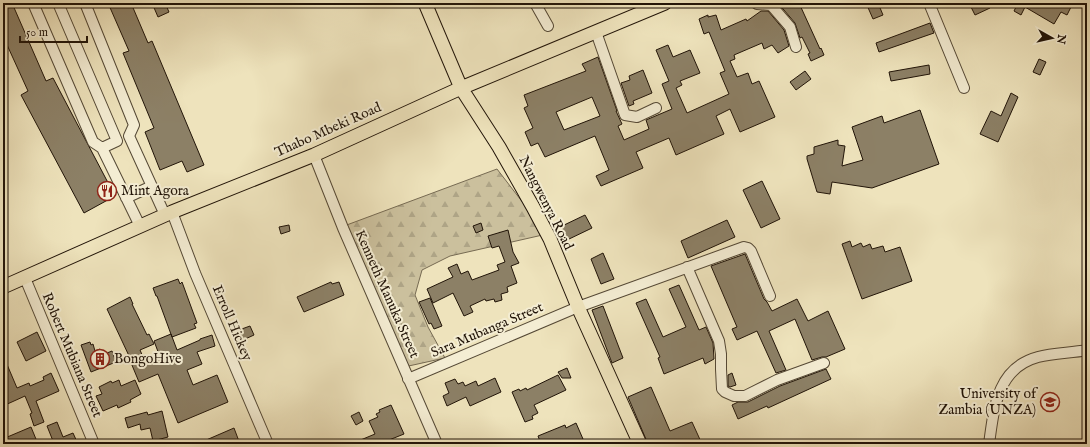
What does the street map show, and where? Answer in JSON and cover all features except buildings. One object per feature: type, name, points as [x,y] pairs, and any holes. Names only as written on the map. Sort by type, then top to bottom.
[{"type":"main road","name":"Nangwenya Road","points":[[425,3],[461,88],[499,147],[534,206],[640,444]]},
{"type":"main road","name":"Thabo Mbeki Road","points":[[3,287],[140,226],[314,155],[461,88],[665,3]]},
{"type":"street","points":[[33,3],[94,142],[102,148],[140,226]]},
{"type":"street","points":[[58,3],[117,141]]},
{"type":"street","points":[[85,3],[134,125],[130,136],[102,148]]},
{"type":"street","points":[[535,3],[548,26]]},
{"type":"street","points":[[756,3],[771,5],[790,28],[796,47]]},
{"type":"street","points":[[928,3],[964,88]]},
{"type":"street","points":[[596,32],[625,115],[637,117],[656,108]]},
{"type":"street","name":"Erroll Hickey","points":[[130,136],[152,186],[169,214],[195,272],[268,444]]},
{"type":"street","name":"Kenneth Manuka Street","points":[[314,155],[343,228],[437,444]]},
{"type":"street","points":[[126,198],[152,186]]},
{"type":"street","name":"Sara Mubanga Street","points":[[408,379],[578,307],[739,248],[744,247],[751,251],[770,296]]},
{"type":"street","points":[[686,267],[718,341],[722,354],[722,389],[725,392],[734,396],[745,396],[777,380],[824,363]]},
{"type":"street","name":"Robert Mubiana Street","points":[[25,278],[94,444]]},
{"type":"street","points":[[989,444],[993,413],[998,394],[1006,378],[1014,369],[1038,357],[1087,350]]},
{"type":"green space","points":[[497,169],[547,234],[450,256],[422,270],[415,295],[428,327],[445,358],[404,367],[344,226]]},
{"type":"place","name":"Mint Agora","points":[[107,191]]},
{"type":"place","name":"BongoHive","points":[[100,359]]},
{"type":"place","name":"University of Zambia (UNZA)","points":[[1050,402]]}]
